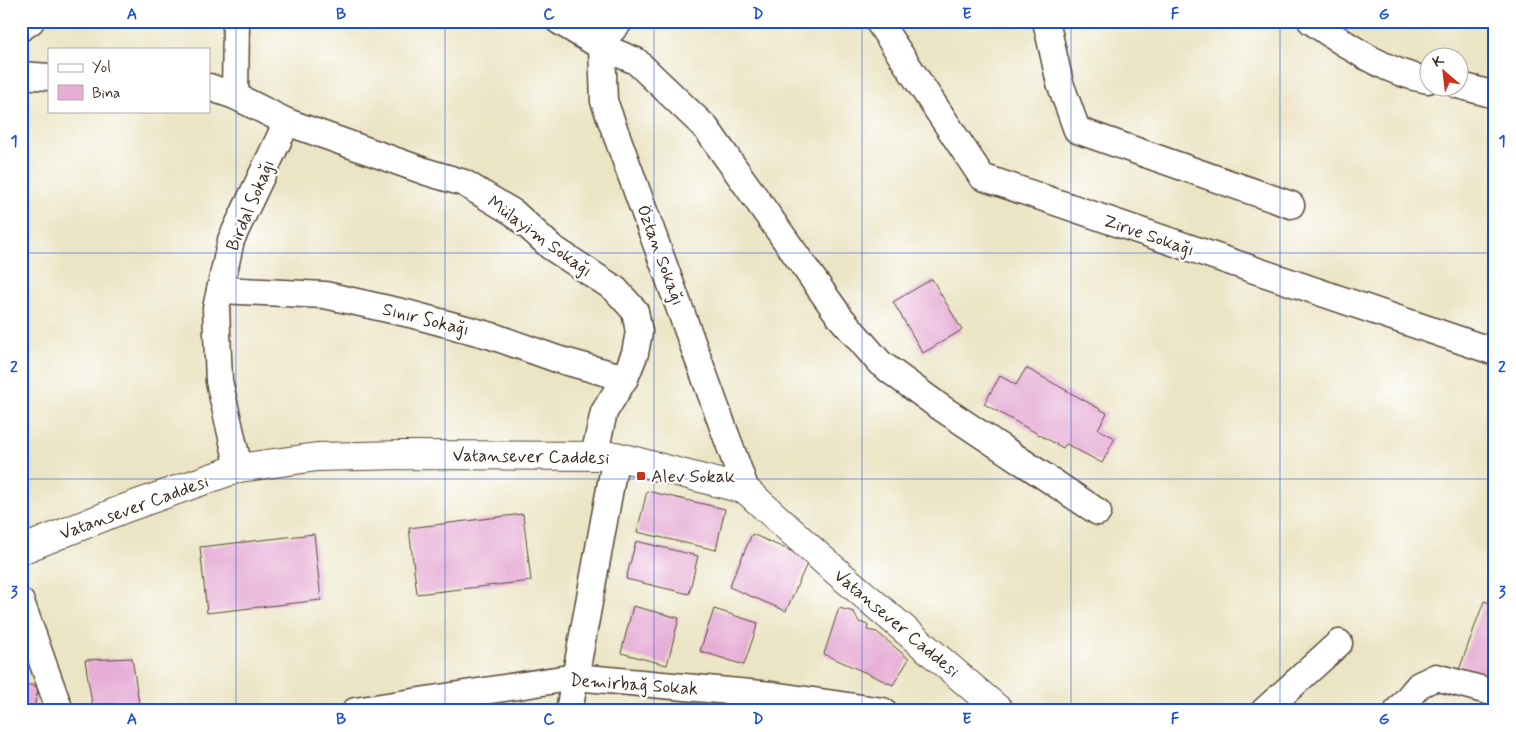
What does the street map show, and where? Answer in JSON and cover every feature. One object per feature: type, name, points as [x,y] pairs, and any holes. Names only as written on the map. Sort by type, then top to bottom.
[{"type":"main road","name":"Vatansever Caddesi","points":[[21,550],[126,508],[238,468],[317,457],[403,455],[605,456],[746,490],[822,559],[1000,711]]},
{"type":"street","points":[[21,28],[31,21]]},
{"type":"street","points":[[235,96],[236,21]]},
{"type":"street","points":[[559,21],[602,48],[636,62],[706,128],[840,317],[880,363],[937,405],[1098,512]]},
{"type":"street","points":[[602,48],[605,38],[620,21]]},
{"type":"street","name":"Zirve Sokağı","points":[[878,21],[982,177],[1495,352]]},
{"type":"street","points":[[1046,21],[1060,83],[1077,130],[1291,205]]},
{"type":"street","points":[[1311,21],[1370,59],[1418,78]]},
{"type":"street","name":"Öztan Sokağı","points":[[602,48],[604,101],[746,490]]},
{"type":"street","points":[[21,75],[48,77]]},
{"type":"street","name":"Mülayim Sokağı","points":[[210,87],[235,96],[287,122],[427,172],[464,183],[514,213],[551,247],[614,289],[635,311],[639,332],[635,353],[625,378],[604,412],[605,456]]},
{"type":"street","points":[[1468,88],[1495,95]]},
{"type":"street","name":"Birdal Sokağı","points":[[238,468],[219,381],[216,308],[231,240],[287,122]]},
{"type":"street","name":"Sınır Sokağı","points":[[220,290],[325,295],[344,299],[492,336],[557,359],[625,378]]},
{"type":"street","points":[[569,711],[605,456]]},
{"type":"street","points":[[21,602],[60,711]]},
{"type":"street","points":[[1264,711],[1339,643]]},
{"type":"street","name":"Demirbağ Sokak","points":[[355,711],[575,677],[770,703],[883,711]]},
{"type":"street","points":[[1398,710],[1419,685],[1436,678],[1495,693]]},
{"type":"building","points":[[932,279],[962,330],[923,353],[893,302]]},
{"type":"building","points":[[1026,368],[1107,413],[1098,429],[1115,438],[1102,463],[1066,444],[1063,448],[984,404],[1000,376],[1016,385]]},
{"type":"building","points":[[647,491],[725,509],[716,550],[637,532]]},
{"type":"building","points":[[523,514],[531,581],[417,594],[409,528]]},
{"type":"building","points":[[314,534],[321,600],[207,613],[200,547]]},
{"type":"building","points":[[752,534],[809,559],[786,611],[729,587]]},
{"type":"building","points":[[636,541],[698,556],[689,594],[626,579]]},
{"type":"building","points":[[1484,601],[1495,605],[1495,683],[1459,670]]},
{"type":"building","points":[[633,606],[679,618],[667,665],[621,653]]},
{"type":"building","points":[[839,608],[854,612],[859,622],[868,625],[867,630],[877,632],[909,659],[893,685],[824,654]]},
{"type":"building","points":[[714,609],[758,623],[744,665],[700,651]]},
{"type":"building","points":[[132,658],[139,703],[93,710],[85,660]]},
{"type":"building","points":[[21,683],[39,687],[33,711],[21,711]]},
{"type":"place","name":"Alev Sokak","points":[[641,476]]}]
